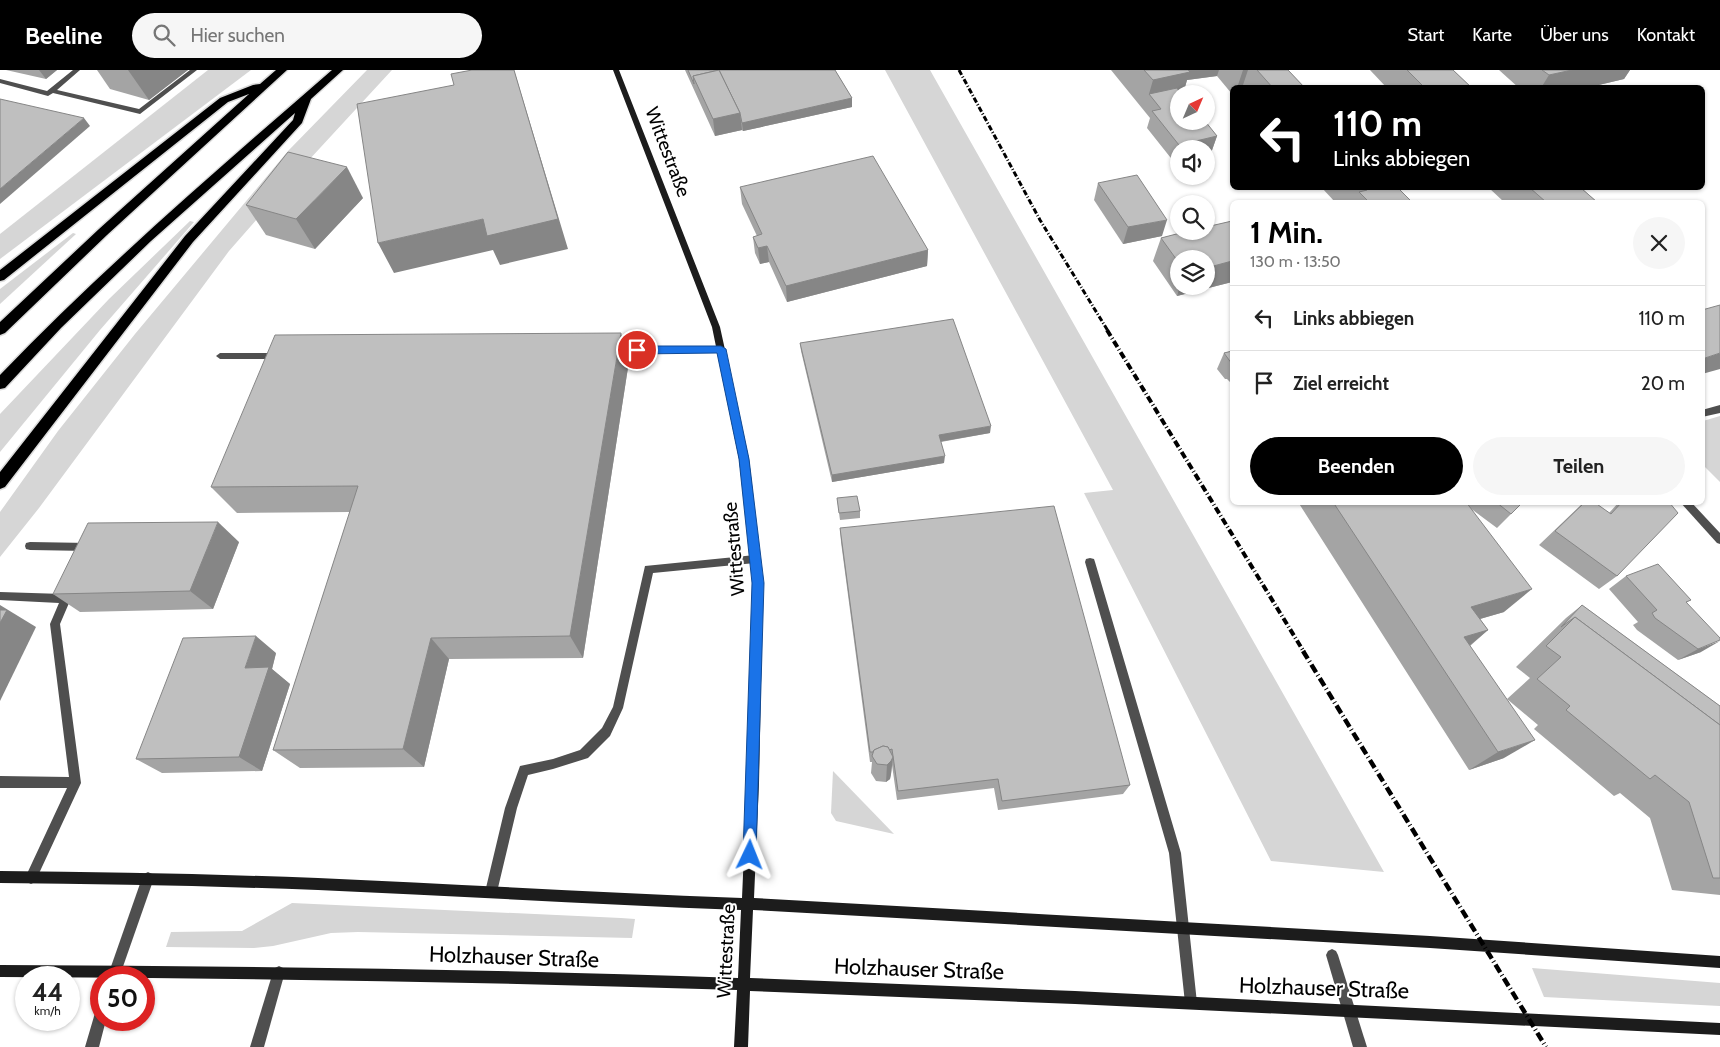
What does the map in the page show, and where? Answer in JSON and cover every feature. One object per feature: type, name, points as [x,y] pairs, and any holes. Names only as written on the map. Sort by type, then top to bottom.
[{"type":"highway","points":[[0,330],[103,232],[282,70]]},
{"type":"highway","points":[[0,384],[56,325],[147,238],[338,70]]},
{"type":"highway","points":[[0,277],[224,100],[266,83]]},
{"type":"highway","points":[[0,483],[189,239],[298,121],[306,99]]},
{"type":"main road","name":"Wittestraße","points":[[616,70],[716,327],[744,459],[758,592],[753,782],[741,1047]]},
{"type":"main road","points":[[0,877],[148,878],[747,904],[1182,928],[1720,962]]},
{"type":"main road","name":"Holzhauser Straße","points":[[0,971],[90,973]]},
{"type":"main road","name":"Holzhauser Straße","points":[[155,974],[279,972],[862,988],[1720,1029]]},
{"type":"street","points":[[0,81],[48,94],[77,70]]},
{"type":"street","points":[[52,91],[140,112],[194,70]]},
{"type":"street","points":[[607,350],[721,349]]},
{"type":"street","points":[[220,356],[290,355]]},
{"type":"street","points":[[1705,413],[1720,409]]},
{"type":"street","points":[[1689,505],[1720,540]]},
{"type":"street","points":[[30,546],[90,547],[86,556]]},
{"type":"street","points":[[491,892],[512,808],[524,770],[553,764],[584,754],[606,732],[618,708],[649,568],[755,559]]},
{"type":"street","points":[[1090,562],[1175,853],[1191,1003]]},
{"type":"street","points":[[31,878],[75,783],[56,624],[74,582]]},
{"type":"street","points":[[0,596],[66,599]]},
{"type":"street","points":[[0,782],[75,783]]},
{"type":"street","points":[[117,966],[148,878]]},
{"type":"street","points":[[1332,955],[1360,1047]]},
{"type":"street","points":[[257,1047],[279,972]]},
{"type":"street","points":[[92,1047],[96,1031]]},
{"type":"shaded area","points":[[208,70],[251,70],[0,259],[0,234]]},
{"type":"shaded area","points":[[367,70],[392,70],[308,161],[229,251],[39,508],[0,557],[0,512],[58,431],[135,334],[288,151]]},
{"type":"shaded area","points":[[885,70],[930,70],[1384,872],[1271,861],[1084,493],[1113,490]]},
{"type":"shaded area","points":[[190,221],[194,222],[100,330],[0,452],[0,414],[109,299]]},
{"type":"shaded area","points":[[73,233],[76,234],[0,304],[0,289]]},
{"type":"shaded area","points":[[1720,416],[1720,482],[1705,467],[1705,420]]},
{"type":"shaded area","points":[[833,771],[894,834],[836,821],[831,813]]},
{"type":"shaded area","points":[[292,903],[635,919],[632,938],[358,932],[331,933],[273,946],[254,948],[166,947],[171,932],[242,931]]},
{"type":"shaded area","points":[[1532,968],[1720,983],[1720,1006],[1544,997]]},
{"type":"building","points":[[472,70],[514,70],[558,219],[487,236],[483,219],[378,243],[357,104],[454,85],[451,74]]},
{"type":"building","points":[[688,70],[719,70],[693,76],[694,84]]},
{"type":"building","points":[[719,70],[835,70],[852,98],[742,123],[740,113]]},
{"type":"building","points":[[719,70],[740,113],[713,119],[693,76]]},
{"type":"building","points":[[1144,70],[1188,70],[1190,72],[1153,80]]},
{"type":"building","points":[[1257,70],[1288,70],[1302,85],[1270,85]]},
{"type":"building","points":[[1407,70],[1453,70],[1469,85],[1422,85]]},
{"type":"building","points":[[1542,70],[1572,70],[1549,75]]},
{"type":"building","points":[[1170,90],[1170,130],[1212,130],[1217,136],[1200,140],[1175,140],[1152,111],[1161,109],[1149,94]]},
{"type":"building","points":[[0,99],[84,118],[0,189]]},
{"type":"building","points":[[288,152],[347,167],[296,219],[246,205]]},
{"type":"building","points":[[873,156],[928,250],[786,286],[767,246],[758,248],[753,237],[762,234],[740,187]]},
{"type":"building","points":[[1137,175],[1167,220],[1128,227],[1098,183]]},
{"type":"building","points":[[1367,190],[1400,190],[1410,200],[1367,200],[1359,192]]},
{"type":"building","points":[[1532,190],[1583,190],[1595,200],[1544,200]]},
{"type":"building","points":[[1230,221],[1230,262],[1215,266],[1215,250],[1170,250],[1161,238],[1170,236],[1170,240],[1215,240],[1215,225]]},
{"type":"building","points":[[1720,305],[1720,353],[1705,358],[1705,309]]},
{"type":"building","points":[[953,319],[991,426],[939,435],[945,456],[832,475],[800,343]]},
{"type":"building","points":[[621,333],[570,636],[431,638],[403,749],[273,750],[358,486],[211,487],[275,335]]},
{"type":"building","points":[[1230,352],[1230,361],[1224,353]]},
{"type":"building","points":[[857,496],[860,511],[839,513],[837,498]]},
{"type":"building","points":[[1335,505],[1468,505],[1532,589],[1471,607],[1488,630],[1464,637],[1535,740],[1498,752]]},
{"type":"building","points":[[1500,505],[1520,505],[1511,514]]},
{"type":"building","points":[[1582,505],[1598,505],[1611,514],[1619,505],[1671,505],[1678,513],[1617,576],[1555,531]]},
{"type":"building","points":[[1054,506],[1130,785],[1002,801],[998,779],[898,791],[892,749],[889,750],[888,747],[883,746],[870,752],[840,528]]},
{"type":"building","points":[[218,522],[190,591],[53,594],[88,523]]},
{"type":"building","points":[[1658,564],[1691,600],[1686,602],[1720,640],[1698,649],[1655,618],[1652,613],[1657,610],[1626,576]]},
{"type":"building","points":[[1582,605],[1720,706],[1720,725],[1575,617],[1561,627]]},
{"type":"building","points":[[0,610],[7,610],[0,623]]},
{"type":"building","points":[[1575,617],[1720,725],[1720,878],[1713,878],[1689,802],[1655,775],[1650,779],[1566,710],[1570,706],[1537,679],[1561,657],[1546,646]]},
{"type":"building","points":[[256,636],[245,668],[269,667],[239,757],[136,759],[183,638]]},
{"type":"building","points":[[883,746],[888,747],[893,757],[887,765],[877,764],[872,756],[874,750]]},
{"type":"railway","points":[[959,70],[1040,220],[1108,331]]},
{"type":"railway","points":[[1107,330],[1304,652]]},
{"type":"railway","points":[[1303,651],[1546,1047]]},
{"type":"route","points":[[637,350],[721,349],[744,459],[758,583],[750,855]]}]
